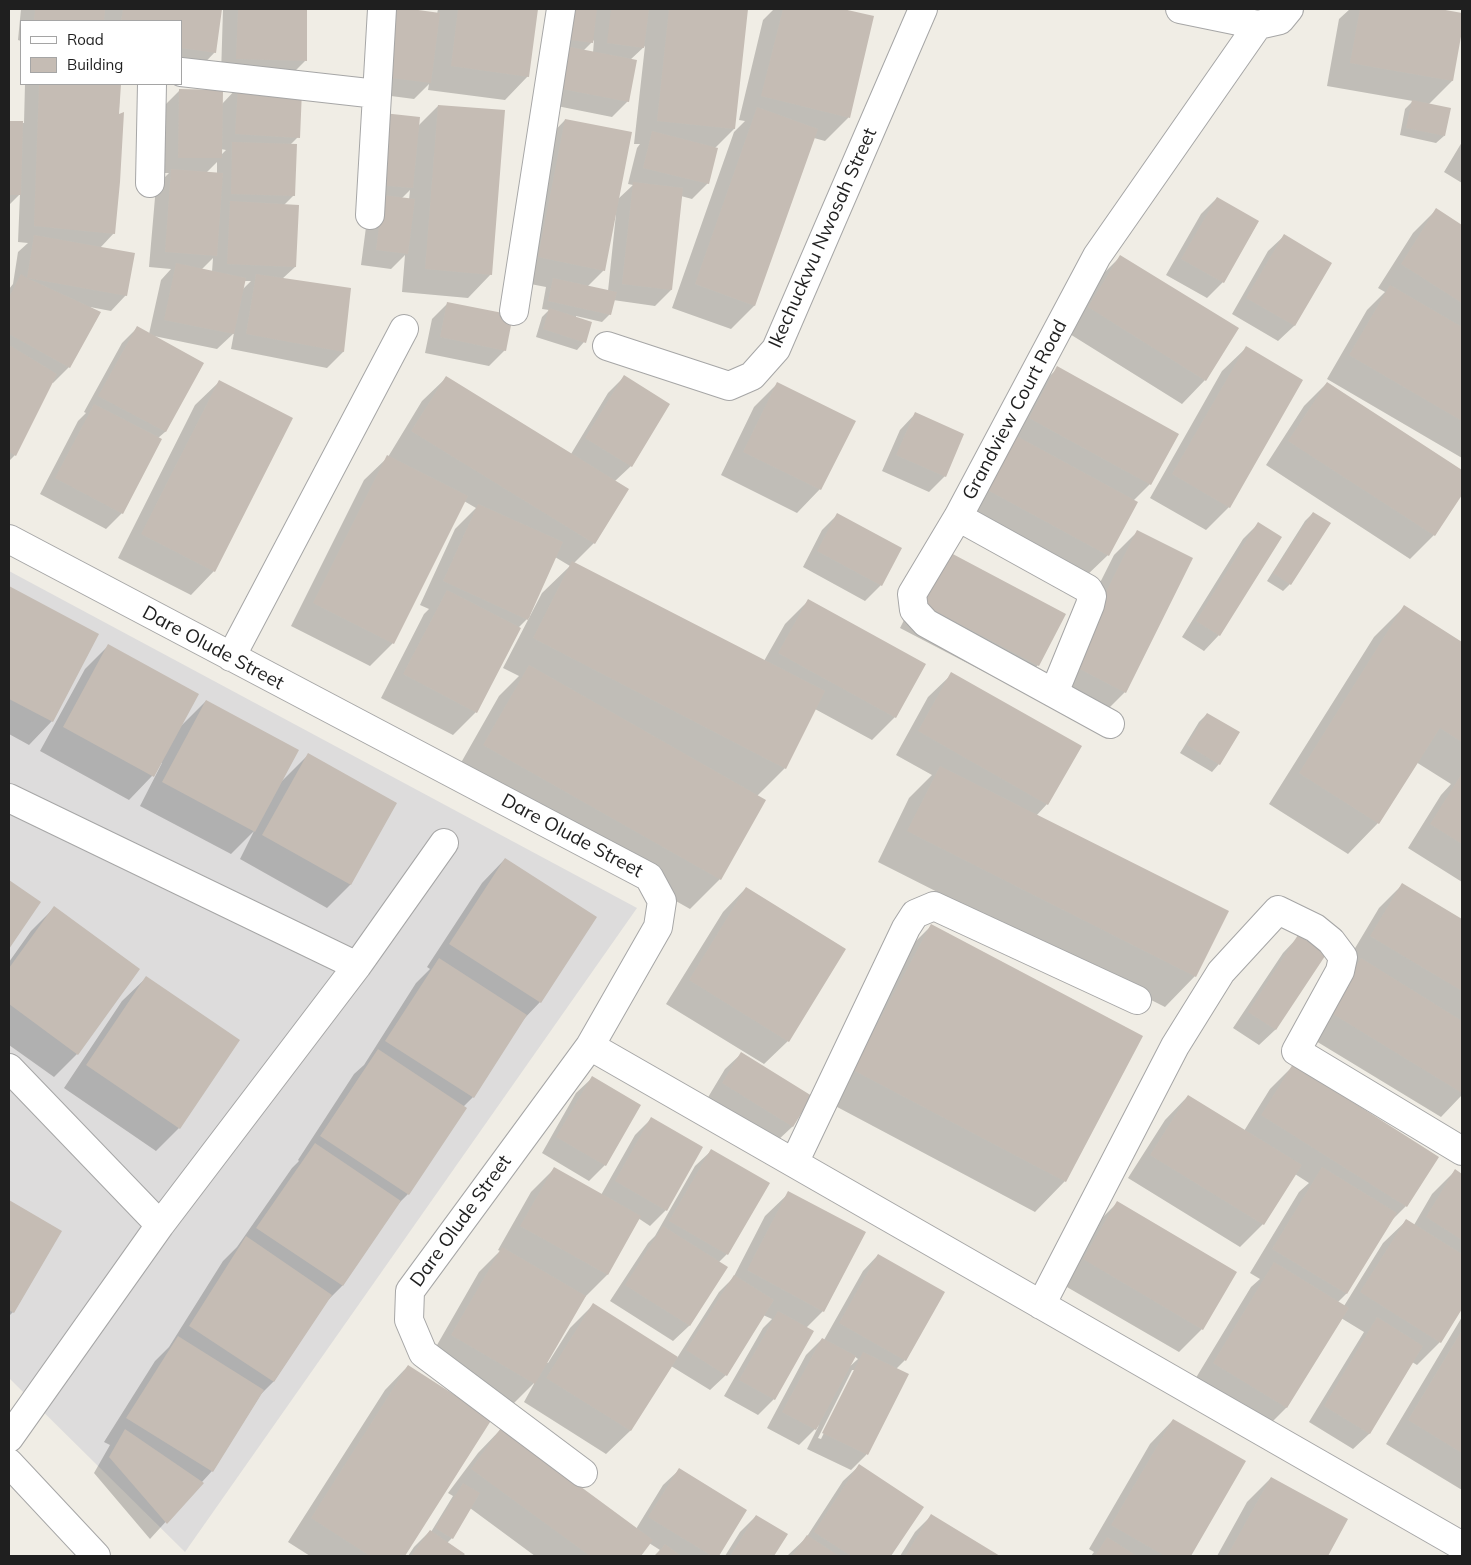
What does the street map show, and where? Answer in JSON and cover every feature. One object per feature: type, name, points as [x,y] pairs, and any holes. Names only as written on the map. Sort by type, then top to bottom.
[{"type":"street","points":[[370,215],[382,9]]},
{"type":"street","points":[[514,311],[561,9]]},
{"type":"street","name":"Ikechuckwu Nwosah Street","points":[[607,346],[729,386],[752,376],[776,349],[923,9]]},
{"type":"street","points":[[1180,9],[1258,25],[1280,20],[1289,9]]},
{"type":"street","name":"Grandview Court Road","points":[[1110,724],[926,623],[914,610],[912,594],[958,517],[1097,256],[1258,25]]},
{"type":"street","points":[[182,72],[377,94]]},
{"type":"street","points":[[150,183],[152,85]]},
{"type":"street","points":[[231,657],[404,329]]},
{"type":"street","points":[[958,517],[1088,589],[1092,596],[1054,693]]},
{"type":"street","name":"Dare Olude Street","points":[[9,539],[649,877],[662,901],[658,927],[590,1046],[410,1292],[408,1320],[423,1353],[583,1473]]},
{"type":"street","points":[[9,798],[356,966]]},
{"type":"street","points":[[9,1438],[160,1225],[356,966],[444,844]]},
{"type":"street","points":[[794,1163],[906,928],[915,914],[934,906],[1137,1000]]},
{"type":"street","points":[[1041,1305],[1175,1046],[1221,972],[1278,910],[1315,928],[1331,941],[1343,957],[1340,971],[1296,1051],[1462,1151]]},
{"type":"street","points":[[590,1046],[1462,1546]]},
{"type":"street","points":[[9,1068],[160,1225]]},
{"type":"street","points":[[9,1462],[96,1556]]},
{"type":"shaded area","points":[[9,571],[637,908],[185,1552],[9,1378]]},
{"type":"building","points":[[35,9],[105,9],[104,20],[34,20]]},
{"type":"building","points":[[123,9],[222,9],[216,53],[182,48],[182,20],[121,20]]},
{"type":"building","points":[[238,9],[307,9],[307,61],[236,59]]},
{"type":"building","points":[[391,9],[411,9],[440,13],[431,83],[383,77]]},
{"type":"building","points":[[458,9],[538,9],[529,77],[451,66]]},
{"type":"building","points":[[567,9],[597,9],[593,43],[563,39]]},
{"type":"building","points":[[611,9],[649,9],[644,48],[607,43]]},
{"type":"building","points":[[669,9],[748,9],[735,129],[657,121]]},
{"type":"building","points":[[783,9],[843,9],[874,16],[850,118],[761,96]]},
{"type":"building","points":[[1360,9],[1440,9],[1462,13],[1462,31],[1453,81],[1350,63]]},
{"type":"building","points":[[570,47],[637,60],[629,102],[562,89]]},
{"type":"building","points":[[39,85],[121,85],[119,114],[124,112],[115,234],[34,226]]},
{"type":"building","points":[[238,86],[302,90],[300,138],[235,134]]},
{"type":"building","points":[[179,89],[223,90],[222,158],[178,158]]},
{"type":"building","points":[[1412,100],[1451,108],[1445,136],[1406,128]]},
{"type":"building","points":[[438,105],[505,110],[492,275],[425,269]]},
{"type":"building","points":[[757,107],[818,129],[755,306],[695,284]]},
{"type":"building","points":[[383,113],[420,117],[413,188],[376,185]]},
{"type":"building","points":[[565,119],[632,132],[605,271],[538,257]]},
{"type":"building","points":[[9,121],[23,121],[21,195],[9,195]]},
{"type":"building","points":[[652,131],[718,148],[709,184],[643,168]]},
{"type":"building","points":[[232,142],[297,144],[295,196],[231,194]]},
{"type":"building","points":[[171,169],[223,173],[217,256],[165,252]]},
{"type":"building","points":[[633,182],[683,188],[672,290],[622,284]]},
{"type":"building","points":[[383,195],[415,199],[408,254],[376,250]]},
{"type":"building","points":[[1217,197],[1259,221],[1224,283],[1181,259]]},
{"type":"building","points":[[230,201],[299,205],[296,267],[227,264]]},
{"type":"building","points":[[1436,208],[1462,225],[1462,303],[1401,264]]},
{"type":"building","points":[[1284,234],[1332,263],[1295,326],[1246,298]]},
{"type":"building","points":[[34,235],[135,253],[127,296],[27,278]]},
{"type":"building","points":[[1120,255],[1239,328],[1206,381],[1088,307]]},
{"type":"building","points":[[176,263],[246,278],[234,334],[164,320]]},
{"type":"building","points":[[21,274],[101,312],[70,368],[9,334],[9,297]]},
{"type":"building","points":[[256,274],[351,288],[344,352],[246,334]]},
{"type":"building","points":[[553,278],[617,292],[611,315],[548,301]]},
{"type":"building","points":[[1390,285],[1462,327],[1462,421],[1349,355]]},
{"type":"building","points":[[447,302],[513,315],[506,351],[440,337]]},
{"type":"building","points":[[549,308],[592,322],[586,343],[543,329]]},
{"type":"building","points":[[137,326],[204,363],[166,432],[98,396]]},
{"type":"building","points":[[9,345],[57,374],[16,456],[9,452]]},
{"type":"building","points":[[1246,346],[1303,380],[1230,508],[1172,474]]},
{"type":"building","points":[[1057,366],[1179,434],[1151,485],[1029,418]]},
{"type":"building","points":[[624,375],[670,404],[632,467],[585,438]]},
{"type":"building","points":[[446,376],[629,489],[595,544],[411,431]]},
{"type":"building","points":[[219,380],[293,418],[215,572],[141,534]]},
{"type":"building","points":[[777,382],[856,421],[821,490],[743,452]]},
{"type":"building","points":[[1327,382],[1462,470],[1462,495],[1435,536],[1288,441]]},
{"type":"building","points":[[94,404],[162,439],[123,514],[55,478]]},
{"type":"building","points":[[915,412],[964,434],[946,477],[896,455]]},
{"type":"building","points":[[1011,433],[1138,502],[1109,556],[982,487]]},
{"type":"building","points":[[387,455],[468,496],[394,644],[313,603]]},
{"type":"building","points":[[478,504],[563,542],[528,620],[443,581]]},
{"type":"building","points":[[1313,512],[1331,523],[1291,585],[1273,573]]},
{"type":"building","points":[[837,513],[902,548],[882,586],[817,551]]},
{"type":"building","points":[[1258,522],[1282,537],[1220,636],[1196,621]]},
{"type":"building","points":[[1137,530],[1193,558],[1126,693],[1070,664]]},
{"type":"building","points":[[949,552],[1066,614],[1039,666],[922,604]]},
{"type":"building","points":[[572,561],[825,691],[786,769],[533,638]]},
{"type":"building","points":[[9,586],[99,634],[53,722],[9,699]]},
{"type":"building","points":[[447,590],[521,628],[477,713],[403,674]]},
{"type":"building","points":[[808,599],[926,664],[896,718],[778,653]]},
{"type":"building","points":[[1404,605],[1462,642],[1462,742],[1440,728],[1379,824],[1299,773]]},
{"type":"building","points":[[108,644],[199,694],[154,777],[63,727]]},
{"type":"building","points":[[529,665],[766,800],[721,880],[483,745]]},
{"type":"building","points":[[951,672],[1082,746],[1048,805],[918,731]]},
{"type":"building","points":[[206,700],[299,750],[255,832],[162,782]]},
{"type":"building","points":[[1207,713],[1240,732],[1220,765],[1187,745]]},
{"type":"building","points":[[308,753],[397,803],[351,885],[262,835]]},
{"type":"building","points":[[940,766],[1229,911],[1196,977],[907,831]]},
{"type":"building","points":[[1462,773],[1462,844],[1430,824]]},
{"type":"building","points":[[505,858],[597,917],[541,1003],[449,944]]},
{"type":"building","points":[[9,880],[41,902],[9,949]]},
{"type":"building","points":[[1402,883],[1462,919],[1462,991],[1370,936]]},
{"type":"building","points":[[746,887],[846,949],[789,1042],[689,980]]},
{"type":"building","points":[[54,906],[140,969],[78,1055],[9,1004],[9,968]]},
{"type":"building","points":[[931,924],[1143,1036],[1066,1182],[853,1070]]},
{"type":"building","points":[[1298,935],[1327,953],[1276,1030],[1248,1012]]},
{"type":"building","points":[[439,958],[527,1015],[474,1098],[385,1041]]},
{"type":"building","points":[[1361,958],[1462,1021],[1462,1093],[1328,1011]]},
{"type":"building","points":[[146,976],[240,1040],[180,1129],[86,1065]]},
{"type":"building","points":[[378,1049],[467,1108],[409,1195],[320,1136]]},
{"type":"building","points":[[741,1052],[812,1096],[793,1127],[722,1083]]},
{"type":"building","points":[[1293,1064],[1439,1157],[1407,1207],[1261,1115]]},
{"type":"building","points":[[592,1076],[641,1105],[606,1166],[556,1137]]},
{"type":"building","points":[[1188,1095],[1302,1165],[1264,1225],[1150,1155]]},
{"type":"building","points":[[651,1117],[703,1147],[667,1211],[615,1181]]},
{"type":"building","points":[[315,1143],[401,1201],[343,1286],[256,1228]]},
{"type":"building","points":[[711,1149],[770,1183],[728,1255],[669,1221]]},
{"type":"building","points":[[554,1167],[641,1216],[608,1275],[520,1226]]},
{"type":"building","points":[[1322,1167],[1397,1213],[1347,1294],[1272,1249]]},
{"type":"building","points":[[1455,1169],[1462,1174],[1462,1240],[1426,1217]]},
{"type":"building","points":[[788,1191],[866,1232],[824,1312],[747,1270]]},
{"type":"building","points":[[9,1200],[62,1231],[14,1313],[9,1310]]},
{"type":"building","points":[[1117,1201],[1237,1272],[1203,1330],[1083,1259]]},
{"type":"building","points":[[1406,1219],[1462,1254],[1462,1309],[1441,1343],[1360,1292]]},
{"type":"building","points":[[663,1226],[728,1267],[690,1326],[625,1285]]},
{"type":"building","points":[[246,1236],[332,1295],[274,1382],[189,1326]]},
{"type":"building","points":[[502,1247],[586,1296],[535,1384],[451,1335]]},
{"type":"building","points":[[878,1254],[945,1292],[906,1361],[839,1323]]},
{"type":"building","points":[[1274,1262],[1349,1308],[1287,1408],[1213,1363]]},
{"type":"building","points":[[734,1275],[774,1300],[727,1376],[686,1350]]},
{"type":"building","points":[[593,1303],[678,1357],[631,1431],[546,1378]]},
{"type":"building","points":[[778,1311],[814,1331],[775,1400],[739,1380]]},
{"type":"building","points":[[1377,1317],[1423,1346],[1370,1434],[1324,1406]]},
{"type":"building","points":[[1462,1330],[1462,1453],[1408,1420]]},
{"type":"building","points":[[178,1336],[264,1390],[213,1472],[126,1418]]},
{"type":"building","points":[[822,1338],[856,1356],[816,1430],[782,1412]]},
{"type":"building","points":[[863,1352],[909,1374],[868,1455],[822,1433]]},
{"type":"building","points":[[408,1365],[492,1419],[405,1556],[370,1556],[311,1518]]},
{"type":"building","points":[[1173,1419],[1246,1461],[1191,1556],[1165,1556],[1111,1525]]},
{"type":"building","points":[[501,1428],[653,1540],[641,1556],[590,1556],[471,1469]]},
{"type":"building","points":[[125,1429],[204,1483],[167,1524],[109,1457]]},
{"type":"building","points":[[859,1464],[924,1507],[891,1556],[851,1556],[814,1532]]},
{"type":"building","points":[[679,1468],[747,1510],[719,1556],[712,1556],[648,1517]]},
{"type":"building","points":[[1271,1477],[1348,1519],[1328,1556],[1227,1556]]},
{"type":"building","points":[[463,1483],[480,1493],[453,1539],[435,1528]]},
{"type":"building","points":[[931,1514],[1000,1556],[905,1556]]},
{"type":"building","points":[[756,1515],[788,1534],[774,1556],[730,1556]]},
{"type":"building","points":[[430,1530],[465,1554],[463,1556],[411,1556]]},
{"type":"building","points":[[807,1535],[839,1556],[792,1556]]},
{"type":"building","points":[[1107,1537],[1137,1556],[1095,1556]]},
{"type":"building","points":[[665,1544],[681,1556],[655,1556]]}]
